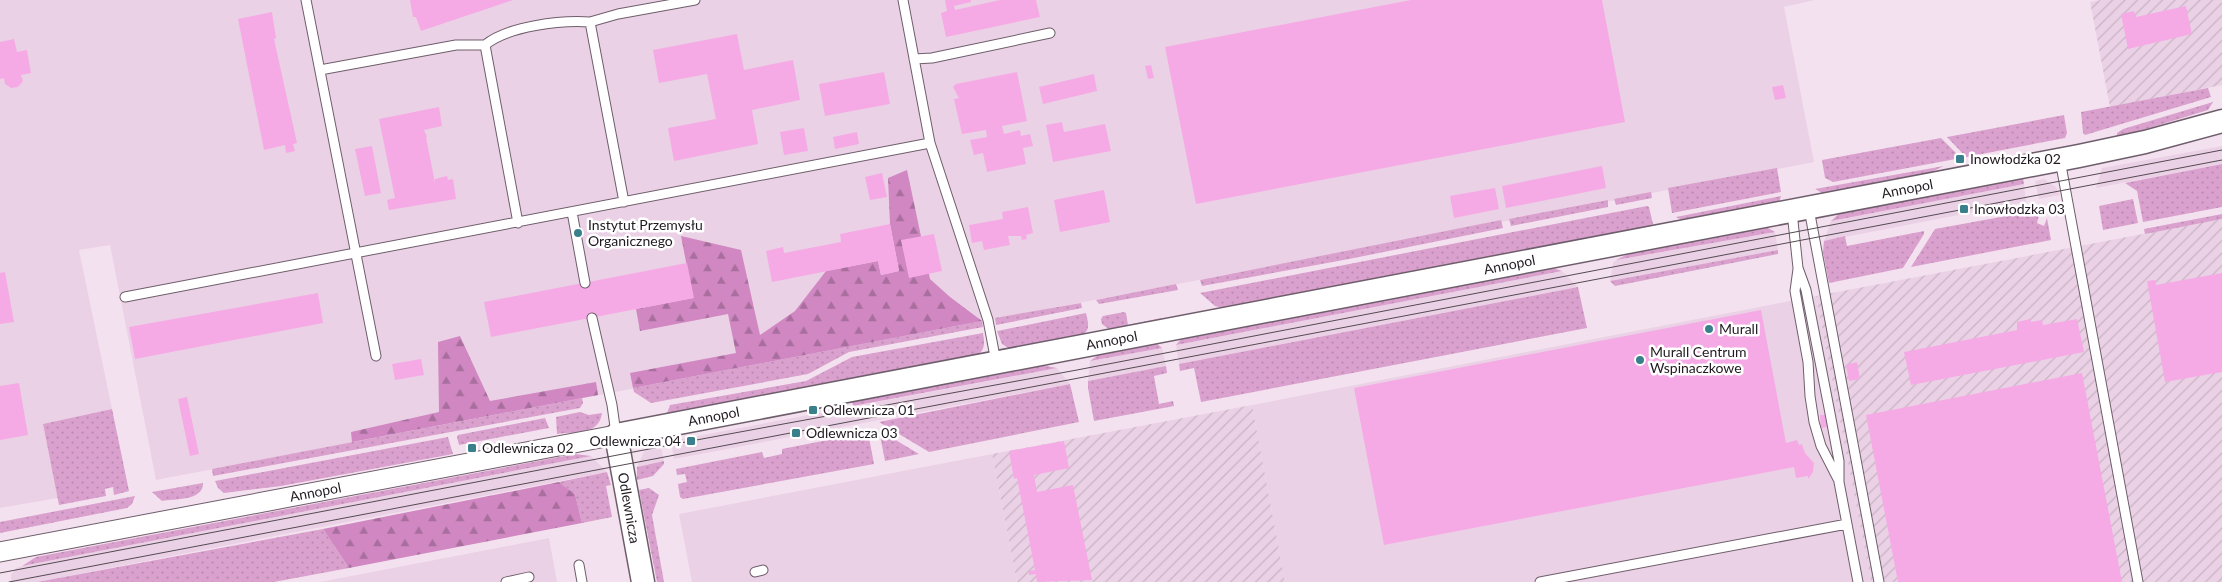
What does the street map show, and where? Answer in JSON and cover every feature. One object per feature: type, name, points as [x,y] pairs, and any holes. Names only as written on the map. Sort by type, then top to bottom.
[{"type":"street","name":"Annopol","points":[[0,552],[2060,160],[2145,142],[2222,121]]},
{"type":"street","name":"Odlewnicza","points":[[616,435],[643,582]]},
{"type":"lane","points":[[306,0],[376,356]]},
{"type":"lane","points":[[320,70],[456,45],[485,45],[494,37],[504,33],[562,22],[590,22],[618,14],[696,0]]},
{"type":"lane","points":[[903,0],[930,143],[988,320],[996,363]]},
{"type":"lane","points":[[590,22],[624,202]]},
{"type":"lane","points":[[914,59],[932,58],[1050,33]]},
{"type":"lane","points":[[485,45],[518,223]]},
{"type":"lane","points":[[125,297],[930,143]]},
{"type":"lane","points":[[2060,160],[2138,582]]},
{"type":"lane","points":[[1800,210],[1798,268],[1795,291],[1808,362],[1810,396],[1814,422],[1821,446],[1839,482]]},
{"type":"lane","points":[[1800,210],[1879,582]]},
{"type":"lane","points":[[572,212],[585,283]]},
{"type":"lane","points":[[1798,268],[1806,290],[1839,461],[1839,482],[1858,582]]},
{"type":"lane","points":[[592,318],[612,405],[616,435]]},
{"type":"lane","points":[[1540,582],[1847,524]]},
{"type":"lane","points":[[579,566],[582,582]]},
{"type":"lane","points":[[506,582],[529,577]]},
{"type":"shaded area","name":"Instytut Przemysłu Organicznego","points":[[0,0],[1815,0],[1784,7],[1814,162],[156,480],[110,245],[79,250],[112,409],[43,424],[58,498],[0,508]]},
{"type":"shaded area","points":[[2101,0],[2222,0],[2222,85],[2110,107],[2090,2]]},
{"type":"shaded area","points":[[2208,88],[2211,97],[2085,135],[2083,133],[2081,112]]},
{"type":"shaded area","points":[[2213,102],[2208,110],[2117,138],[2117,133],[2123,129]]},
{"type":"shaded area","points":[[2064,115],[2067,133],[2065,138],[1966,157],[1947,137]]},
{"type":"shaded area","points":[[1941,138],[1961,158],[1833,182],[1825,178],[1822,160]]},
{"type":"shaded area","points":[[2222,146],[2222,164],[2096,188],[2102,168]]},
{"type":"shaded area","points":[[2222,164],[2222,207],[2143,222],[2137,191],[2125,183]]},
{"type":"shaded area","points":[[1944,166],[1923,176],[1824,194],[1815,189]]},
{"type":"shaded area","points":[[1777,168],[1781,192],[1672,213],[1668,188]]},
{"type":"shaded area","points":[[2023,178],[2024,184],[1831,221],[1841,212]]},
{"type":"shaded area","points":[[2044,179],[2056,187],[2060,195],[2039,199],[2035,181]]},
{"type":"shaded area","points":[[2024,184],[2026,202],[1824,241],[1831,221]]},
{"type":"shaded area","points":[[1651,192],[1652,198],[1616,205],[1614,199]]},
{"type":"shaded area","points":[[1781,196],[1779,203],[1684,221],[1676,217]]},
{"type":"shaded area","points":[[2133,199],[2138,223],[2103,230],[2099,206]]},
{"type":"shaded area","points":[[1608,200],[1608,207],[1511,226],[1509,219]]},
{"type":"shaded area","points":[[1649,207],[1653,224],[1648,229],[1224,308],[1215,306],[1200,293]]},
{"type":"shaded area","points":[[2028,212],[2039,215],[2037,223],[2044,226],[2047,218],[2051,240],[1911,267],[1935,229]]},
{"type":"shaded area","points":[[2222,214],[2222,219],[2145,234],[2144,229]]},
{"type":"shaded area","points":[[2222,219],[2222,582],[1871,582],[1816,296]]},
{"type":"shaded area","points":[[1501,220],[1503,228],[1349,259],[1202,286],[1200,280]]},
{"type":"shaded area","points":[[1759,228],[1768,228],[1775,232],[1616,260],[1632,252]]},
{"type":"shaded area","points":[[1924,231],[1903,268],[1829,283],[1823,252],[1824,241],[1845,236],[1847,246]]},
{"type":"shaded area","points":[[1775,232],[1778,250],[1610,281],[1613,263],[1616,260]]},
{"type":"shaded area","points":[[1778,250],[1778,254],[1615,286],[1610,281]]},
{"type":"shaded area","points":[[1553,268],[1562,271],[1176,345],[1181,339]]},
{"type":"shaded area","points":[[1562,271],[1578,287],[1179,364],[1176,345]]},
{"type":"shaded area","points":[[1176,284],[1178,290],[1099,304],[1096,300]]},
{"type":"shaded area","points":[[1578,287],[1587,328],[1201,402],[1194,368],[1180,371],[1179,364]]},
{"type":"shaded area","points":[[1816,296],[1871,582],[1285,582],[1252,405]]},
{"type":"shaded area","points":[[1081,303],[1082,308],[996,325],[995,318]]},
{"type":"shaded area","points":[[1086,313],[1088,328],[1082,336],[1010,349],[1002,344],[997,331]]},
{"type":"shaded area","points":[[1126,313],[1128,325],[1162,318],[1158,322],[1110,330],[1102,324],[1101,319],[1103,316]]},
{"type":"shaded area","points":[[982,321],[983,327],[849,352],[808,374],[651,403],[634,392],[633,388]]},
{"type":"shaded area","points":[[983,333],[984,347],[975,357],[666,416],[670,405],[806,381],[852,357]]},
{"type":"shaded area","points":[[1156,343],[1162,348],[1090,361],[1101,353]]},
{"type":"shaded area","points":[[1162,348],[1166,366],[1088,381],[1090,361]]},
{"type":"shaded area","points":[[1041,365],[1057,368],[853,406],[852,399]]},
{"type":"shaded area","points":[[1166,366],[1167,373],[1154,376],[1159,404],[1173,401],[1174,406],[1094,421],[1088,381]]},
{"type":"shaded area","points":[[1057,368],[1070,384],[674,459],[671,441]]},
{"type":"shaded area","points":[[1070,384],[1079,422],[929,452],[879,422]]},
{"type":"shaded area","points":[[582,398],[583,403],[580,408],[213,476],[212,469]]},
{"type":"shaded area","points":[[1252,405],[1285,582],[1017,582],[992,454]]},
{"type":"shaded area","points":[[112,409],[129,491],[114,495],[113,487],[105,489],[106,496],[59,505],[43,424]]},
{"type":"shaded area","points":[[580,412],[589,415],[602,413],[596,426],[591,429],[557,434],[556,417]]},
{"type":"shaded area","points":[[545,418],[549,428],[459,445],[458,435]]},
{"type":"shaded area","points":[[879,430],[919,454],[885,461]]},
{"type":"shaded area","points":[[868,432],[874,464],[683,499],[680,497],[678,484],[687,482],[685,474],[677,475],[676,469],[762,452],[764,458],[782,454],[782,449]]},
{"type":"shaded area","points":[[448,437],[453,454],[281,486],[224,493],[218,488],[215,481]]},
{"type":"shaded area","points":[[660,443],[664,461],[637,467],[647,445]]},
{"type":"shaded area","points":[[575,454],[591,456],[22,566],[36,557]]},
{"type":"shaded area","points":[[992,454],[1017,582],[692,582],[679,514]]},
{"type":"shaded area","points":[[591,456],[607,472],[37,582],[11,582],[11,575],[16,568],[22,566]]},
{"type":"shaded area","points":[[664,461],[664,464],[653,476],[637,480],[637,467]]},
{"type":"shaded area","points":[[607,472],[611,485],[606,486],[612,517],[582,523],[575,494],[559,482]]},
{"type":"shaded area","points":[[203,483],[199,493],[187,498],[162,501],[152,492]]},
{"type":"shaded area","points":[[649,488],[659,495],[652,515],[664,582],[657,582],[639,490]]},
{"type":"shaded area","points":[[135,496],[132,504],[127,508],[0,533],[0,522]]},
{"type":"shaded area","points":[[323,529],[349,568],[274,582],[37,582]]},
{"type":"shaded area","points":[[549,538],[557,582],[320,582]]},
{"type":"green space","points":[[907,170],[930,279],[982,321],[633,388],[630,373],[736,353],[728,314],[640,331],[636,309],[693,298],[681,236],[741,250],[760,335],[795,311],[826,271],[878,261],[881,275],[899,271],[890,224],[888,178]]},
{"type":"green space","points":[[460,336],[490,401],[596,382],[598,395],[352,442],[351,432],[439,412],[438,342]]},
{"type":"green space","points":[[559,482],[575,494],[582,523],[349,568],[323,529]]},
{"type":"building","points":[[410,0],[513,0],[421,31],[416,17],[413,17]]},
{"type":"building","points":[[945,0],[971,0],[971,2],[954,6],[955,10],[1000,0],[1036,0],[1040,17],[946,37],[941,13],[947,11]]},
{"type":"building","points":[[1411,0],[1602,0],[1625,122],[1196,204],[1165,47]]},
{"type":"building","points":[[2186,6],[2192,34],[2128,49],[2121,14],[2134,11],[2136,17]]},
{"type":"building","points":[[272,12],[276,38],[274,39],[297,143],[293,144],[295,151],[286,153],[285,145],[264,150],[238,19]]},
{"type":"building","points":[[737,34],[744,70],[793,60],[800,100],[752,110],[758,144],[674,161],[668,128],[716,119],[707,74],[659,83],[653,50]]},
{"type":"building","points":[[14,39],[17,52],[27,50],[31,73],[21,75],[23,81],[18,87],[11,88],[5,84],[4,78],[0,79],[0,42]]},
{"type":"building","points":[[1151,65],[1154,78],[1148,79],[1145,66]]},
{"type":"building","points":[[884,72],[890,104],[825,116],[819,84]]},
{"type":"building","points":[[1017,72],[1027,121],[1002,126],[1004,134],[1020,130],[1021,136],[1030,134],[1033,146],[1023,148],[1026,164],[987,172],[983,153],[974,155],[970,140],[987,137],[986,130],[962,134],[954,99],[959,98],[953,87],[956,84]]},
{"type":"building","points":[[1094,74],[1097,91],[1043,104],[1039,87]]},
{"type":"building","points":[[1783,85],[1786,98],[1775,100],[1772,87]]},
{"type":"building","points":[[439,107],[442,126],[424,130],[427,137],[435,183],[435,179],[447,176],[448,180],[453,179],[456,199],[389,210],[387,200],[395,198],[379,119]]},
{"type":"building","points":[[1062,122],[1064,132],[1105,124],[1111,151],[1053,162],[1046,125]]},
{"type":"building","points":[[804,128],[808,151],[784,155],[780,132]]},
{"type":"building","points":[[857,132],[859,144],[835,149],[833,137]]},
{"type":"building","points":[[372,146],[381,193],[365,196],[355,149]]},
{"type":"building","points":[[1602,166],[1606,188],[1506,208],[1502,186]]},
{"type":"building","points":[[882,173],[887,197],[870,200],[865,177]]},
{"type":"building","points":[[1495,188],[1499,209],[1454,218],[1450,196]]},
{"type":"building","points":[[1104,190],[1110,222],[1060,232],[1054,200]]},
{"type":"building","points":[[1028,207],[1033,233],[1026,235],[1027,239],[1022,240],[1021,236],[1008,236],[1010,245],[984,250],[982,241],[972,243],[969,225],[1003,219],[1002,212]]},
{"type":"building","points":[[890,224],[899,271],[881,275],[878,261],[772,282],[766,251],[783,247],[784,253],[841,242],[840,234]]},
{"type":"building","points":[[934,234],[942,271],[909,278],[901,240]]},
{"type":"building","points":[[687,263],[694,298],[491,337],[484,302]]},
{"type":"building","points":[[5,272],[14,322],[0,324],[0,273]]},
{"type":"building","points":[[2222,273],[2222,372],[2165,382],[2147,281],[2155,280],[2156,285]]},
{"type":"building","points":[[318,293],[323,323],[135,359],[129,327]]},
{"type":"building","points":[[1761,310],[1786,443],[1797,440],[1799,445],[1802,444],[1805,453],[1814,463],[1813,472],[1808,479],[1808,476],[1796,478],[1794,467],[1384,545],[1354,388]]},
{"type":"building","points":[[2030,319],[2031,322],[2042,320],[2043,325],[2077,319],[2084,352],[1911,385],[1904,352],[2017,330],[2017,322]]},
{"type":"building","points":[[421,359],[424,375],[395,380],[392,364]]},
{"type":"building","points":[[1857,362],[1860,379],[1849,381],[1846,365]]},
{"type":"building","points":[[2082,373],[2122,582],[1898,582],[1866,415]]},
{"type":"building","points":[[19,383],[28,435],[0,440],[0,386]]},
{"type":"building","points":[[187,397],[199,454],[190,456],[178,399]]},
{"type":"building","points":[[1820,415],[1825,415],[1827,427],[1821,428]]},
{"type":"building","points":[[1064,441],[1069,468],[1034,475],[1037,492],[1073,485],[1092,580],[1037,582],[1036,574],[1029,575],[1029,571],[1035,570],[1017,478],[1014,479],[1009,451]]},
{"type":"tram line","points":[[0,573],[691,441],[1077,370],[2222,150]]},
{"type":"tram line","points":[[9,582],[2222,160]]},
{"type":"place","name":"Inowłodzka 02","points":[[1960,159]]},
{"type":"place","name":"Inowłodzka 03","points":[[1964,209]]},
{"type":"place","name":"Instytut Przemysłu Organicznego","points":[[578,233]]},
{"type":"place","name":"Murall","points":[[1709,329]]},
{"type":"place","name":"Murall Centrum Wspinaczkowe","points":[[1640,360]]},
{"type":"place","name":"Odlewnicza 01","points":[[813,410]]},
{"type":"place","name":"Odlewnicza 03","points":[[796,433]]},
{"type":"place","name":"Odlewnicza 04","points":[[691,441]]},
{"type":"place","name":"Odlewnicza 02","points":[[472,448]]}]
